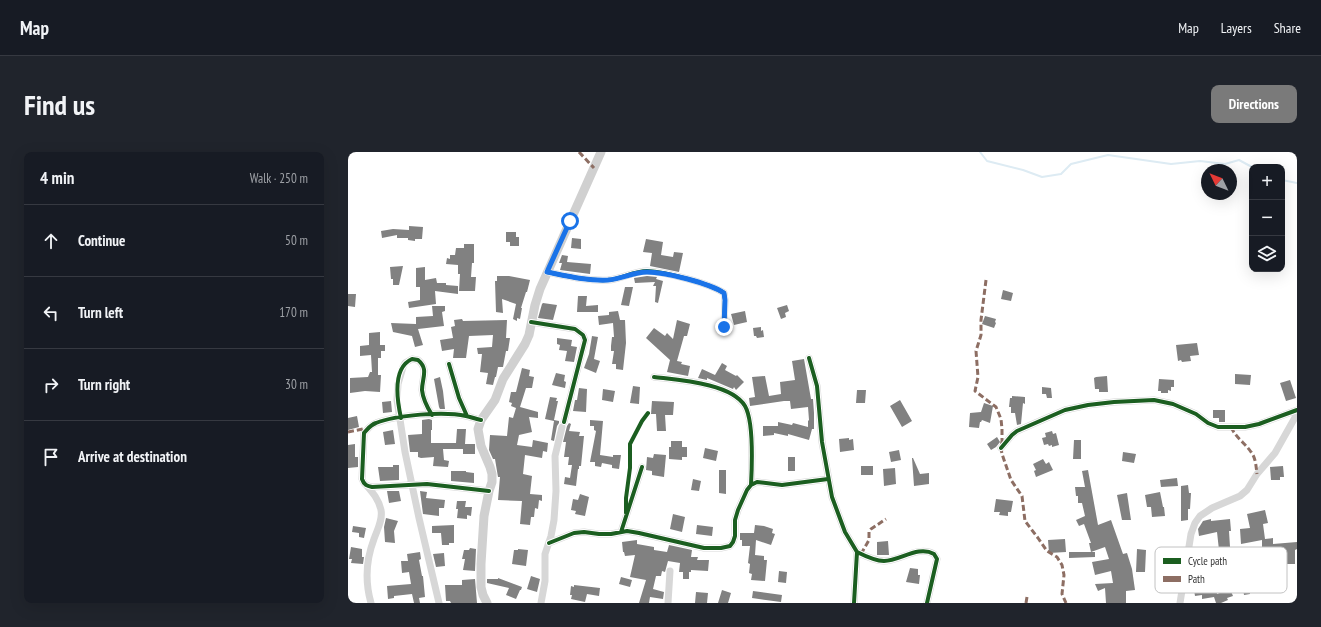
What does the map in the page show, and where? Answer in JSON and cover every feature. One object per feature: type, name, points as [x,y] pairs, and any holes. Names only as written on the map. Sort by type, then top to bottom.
[{"type":"street","points":[[487,603],[483,595],[480,570],[484,516],[488,491],[492,482],[492,474],[480,442],[478,429],[481,420],[495,400],[504,379],[529,335],[535,305],[547,272],[601,152]]},
{"type":"street","points":[[547,272],[594,280],[609,280],[647,272],[682,277],[702,283],[724,293],[724,327]]},
{"type":"street","points":[[531,322],[575,329],[583,335],[585,340],[555,456],[556,492],[554,520],[545,554],[545,580],[541,603]]},
{"type":"street","points":[[809,358],[817,386],[820,427],[832,498],[845,532],[857,552],[858,561],[854,603]]},
{"type":"street","points":[[432,415],[424,402],[422,392],[425,373],[424,368],[418,360],[412,359],[403,367],[398,384],[397,400],[401,418],[405,452],[419,518],[440,603]]},
{"type":"street","points":[[449,364],[466,416]]},
{"type":"street","points":[[548,544],[574,533],[584,532],[611,534],[621,532],[639,533],[704,548],[721,548],[730,546],[735,536],[735,520],[738,510],[751,485],[752,469],[750,419],[744,405],[733,395],[709,386],[654,377]]},
{"type":"street","points":[[1001,448],[1017,431],[1065,410],[1088,405],[1154,400],[1174,404],[1184,408],[1196,414],[1208,423],[1218,427],[1245,427],[1259,424],[1297,410]]},
{"type":"street","points":[[371,603],[367,587],[367,573],[369,556],[381,517],[381,511],[376,496],[362,479],[364,433],[368,428],[376,423],[401,418],[455,414],[481,420]]},
{"type":"street","points":[[1189,547],[1191,534],[1195,523],[1200,516],[1212,508],[1240,496],[1247,490],[1257,474],[1275,453],[1297,414]]},
{"type":"street","points":[[621,532],[642,467]]},
{"type":"street","points":[[751,485],[757,482],[782,485],[828,479]]},
{"type":"street","points":[[367,486],[372,487],[412,484],[439,485],[488,491]]},
{"type":"street","points":[[857,552],[877,560],[884,561],[927,551],[934,554],[937,559],[927,603]]},
{"type":"street","points":[[668,603],[670,571]]},
{"type":"street","points":[[1180,603],[1182,593]]},
{"type":"building","points":[[409,226],[423,227],[422,239],[415,239],[415,241],[408,240],[408,238],[397,238],[397,235],[382,238],[381,231],[393,229],[409,230]]},
{"type":"building","points":[[506,232],[516,232],[516,237],[519,237],[519,246],[510,246],[510,242],[506,242]]},
{"type":"building","points":[[572,238],[581,239],[581,249],[571,248]]},
{"type":"building","points":[[646,239],[663,242],[661,255],[673,257],[674,252],[683,253],[679,272],[650,266],[652,253],[643,252]]},
{"type":"building","points":[[464,244],[474,244],[474,263],[472,263],[471,277],[476,277],[475,291],[459,291],[460,274],[458,274],[458,265],[446,264],[447,258],[450,259],[450,255],[455,255],[456,248],[464,248]]},
{"type":"building","points":[[562,255],[568,256],[567,262],[591,264],[590,274],[560,270],[562,263],[559,263]]},
{"type":"building","points":[[403,266],[399,285],[393,285],[390,267]]},
{"type":"building","points":[[425,267],[425,280],[436,278],[437,283],[446,283],[446,285],[458,286],[458,294],[435,291],[436,304],[409,308],[408,302],[420,300],[420,287],[416,287],[416,268]]},
{"type":"building","points":[[497,276],[509,276],[530,280],[521,308],[520,319],[517,318],[517,321],[513,319],[516,304],[502,299],[503,313],[496,312],[495,281],[497,281]]},
{"type":"building","points":[[647,276],[657,277],[656,279],[663,281],[658,303],[655,302],[656,286],[653,286],[655,282],[635,283],[634,278]]},
{"type":"building","points":[[625,287],[633,287],[629,306],[621,305]]},
{"type":"building","points":[[1003,290],[1013,293],[1011,301],[1001,299]]},
{"type":"building","points":[[348,294],[356,294],[355,307],[348,306]]},
{"type":"building","points":[[578,296],[587,296],[586,306],[598,305],[598,312],[577,312]]},
{"type":"building","points":[[543,303],[557,305],[553,320],[538,318]]},
{"type":"building","points":[[787,305],[789,311],[785,313],[786,317],[781,319],[777,308]]},
{"type":"building","points":[[432,306],[445,306],[445,311],[442,312],[444,326],[418,329],[423,345],[415,347],[412,336],[393,332],[391,323],[416,324],[416,317],[433,316]]},
{"type":"building","points":[[618,311],[620,320],[625,320],[626,343],[623,370],[616,369],[616,364],[612,364],[614,351],[611,351],[612,337],[614,337],[613,323],[599,325],[598,316],[609,315],[609,312]]},
{"type":"building","points":[[745,311],[747,322],[734,325],[731,314]]},
{"type":"building","points":[[985,316],[996,319],[994,328],[982,324]]},
{"type":"building","points":[[462,319],[463,321],[507,320],[506,338],[510,338],[508,351],[506,351],[503,367],[498,367],[493,385],[486,384],[488,373],[480,372],[482,354],[478,354],[477,348],[492,347],[493,335],[469,336],[466,358],[453,358],[454,349],[442,351],[440,340],[453,338],[451,327],[455,326],[454,320]]},
{"type":"building","points":[[677,320],[690,324],[687,336],[684,336],[677,361],[682,362],[681,364],[690,366],[688,376],[667,372],[670,360],[646,338],[654,328],[665,336],[667,333],[673,339]]},
{"type":"building","points":[[761,327],[764,337],[757,338],[754,336],[753,328]]},
{"type":"building","points":[[380,332],[380,345],[385,345],[385,351],[381,351],[381,358],[378,358],[378,375],[381,375],[380,392],[365,391],[350,393],[350,378],[368,377],[370,372],[372,372],[371,355],[360,356],[360,346],[369,345],[369,333]]},
{"type":"building","points":[[592,336],[598,337],[594,359],[600,361],[596,373],[584,368],[589,354]]},
{"type":"building","points":[[557,338],[572,340],[571,346],[577,347],[574,362],[565,361],[567,351],[559,350],[560,345],[557,344]]},
{"type":"building","points":[[1197,343],[1199,355],[1190,356],[1191,361],[1178,361],[1176,345]]},
{"type":"building","points":[[804,359],[811,399],[813,399],[814,413],[814,429],[812,429],[809,440],[788,434],[788,436],[774,433],[774,435],[763,436],[763,426],[778,426],[778,422],[792,425],[793,423],[808,427],[808,407],[791,409],[790,401],[750,406],[749,398],[755,397],[752,377],[765,376],[769,396],[781,394],[780,382],[795,380],[792,361]]},
{"type":"building","points":[[722,363],[727,366],[725,370],[736,376],[737,375],[744,382],[736,390],[734,387],[733,389],[707,378],[707,380],[698,378],[702,369],[715,375]]},
{"type":"building","points":[[522,368],[530,370],[529,376],[534,377],[532,388],[526,388],[520,407],[538,412],[538,418],[529,417],[532,432],[519,435],[517,445],[532,447],[533,440],[548,443],[547,452],[543,451],[542,458],[525,455],[523,474],[532,476],[530,494],[542,495],[542,501],[539,500],[538,509],[535,508],[534,517],[531,517],[530,525],[520,524],[522,501],[498,500],[500,477],[498,477],[495,459],[493,459],[489,450],[490,435],[507,436],[509,417],[513,418],[516,408],[511,406],[512,403],[509,402],[511,392],[516,392]]},
{"type":"building","points":[[556,373],[565,375],[565,388],[552,385]]},
{"type":"building","points":[[1235,374],[1251,375],[1250,385],[1235,384]]},
{"type":"building","points":[[1107,376],[1108,392],[1099,392],[1099,389],[1095,389],[1094,378]]},
{"type":"building","points":[[440,377],[445,409],[440,409],[439,407],[434,379]]},
{"type":"building","points":[[1159,379],[1174,380],[1174,387],[1171,387],[1171,391],[1168,390],[1168,393],[1161,393],[1161,391],[1158,391]]},
{"type":"building","points":[[1290,380],[1296,398],[1286,401],[1280,383]]},
{"type":"building","points":[[633,386],[640,387],[639,404],[630,403]]},
{"type":"building","points":[[1042,387],[1051,388],[1052,398],[1047,398],[1046,394],[1042,394]]},
{"type":"building","points":[[579,388],[587,389],[586,412],[573,411]]},
{"type":"building","points":[[603,389],[615,391],[613,402],[602,400]]},
{"type":"building","points":[[857,390],[866,390],[865,403],[856,403]]},
{"type":"building","points":[[1012,396],[1025,397],[1021,424],[1017,425],[1015,413],[1011,413],[1011,407],[1009,407],[1010,398],[1012,398]]},
{"type":"building","points":[[550,397],[557,398],[556,401],[558,401],[554,420],[559,421],[559,423],[554,441],[551,440],[554,421],[545,419]]},
{"type":"building","points":[[900,400],[912,421],[902,427],[890,406]]},
{"type":"building","points":[[391,401],[392,412],[383,413],[382,402]]},
{"type":"building","points":[[652,401],[674,402],[673,415],[665,415],[666,431],[657,431],[656,414],[651,414]]},
{"type":"building","points":[[984,403],[993,406],[990,423],[982,420],[979,428],[969,427],[970,413],[981,412]]},
{"type":"building","points":[[1213,410],[1225,410],[1225,422],[1219,422],[1219,418],[1213,418]]},
{"type":"building","points":[[357,416],[359,427],[348,430],[348,418]]},
{"type":"building","points":[[422,420],[432,420],[431,443],[456,443],[457,429],[466,429],[465,444],[475,444],[475,454],[463,454],[463,449],[443,449],[444,460],[449,461],[448,467],[433,466],[434,457],[421,458],[418,457],[418,452],[410,452],[408,435],[422,434]]},
{"type":"building","points":[[590,420],[603,421],[600,455],[613,457],[613,455],[621,455],[619,469],[612,468],[612,465],[602,463],[601,467],[595,466],[595,462],[590,462],[596,431],[594,430],[594,426],[590,426]]},
{"type":"building","points":[[569,423],[571,424],[569,431],[580,432],[579,436],[584,436],[581,466],[579,466],[578,469],[576,486],[564,484],[565,477],[570,478],[572,465],[568,465],[569,457],[564,457],[566,442],[563,442]]},
{"type":"building","points":[[393,430],[395,444],[385,445],[383,432]]},
{"type":"building","points":[[1052,431],[1053,434],[1056,433],[1059,445],[1052,447],[1052,445],[1049,446],[1048,444],[1044,445],[1042,438],[1046,437],[1045,433]]},
{"type":"building","points":[[997,437],[1000,442],[991,450],[987,444]]},
{"type":"building","points":[[849,438],[849,440],[853,439],[854,450],[840,452],[839,439]]},
{"type":"building","points":[[1074,440],[1081,440],[1081,459],[1073,459]]},
{"type":"building","points":[[671,441],[682,441],[682,447],[687,447],[687,457],[682,457],[682,460],[669,459],[669,447],[671,447]]},
{"type":"building","points":[[355,444],[355,457],[358,457],[358,467],[348,468],[348,445]]},
{"type":"building","points":[[705,448],[718,451],[716,461],[703,458]]},
{"type":"building","points":[[899,450],[901,460],[891,462],[889,452]]},
{"type":"building","points":[[1123,452],[1136,454],[1134,463],[1122,461]]},
{"type":"building","points":[[654,454],[666,455],[664,477],[652,475],[652,471],[646,470],[647,457],[653,458]]},
{"type":"building","points":[[788,457],[795,457],[795,471],[788,471]]},
{"type":"building","points":[[912,458],[920,474],[929,473],[929,484],[914,486]]},
{"type":"building","points":[[1043,459],[1046,464],[1049,462],[1053,470],[1036,477],[1034,471],[1036,470],[1033,464]]},
{"type":"building","points":[[393,465],[399,465],[399,480],[380,481],[378,467],[393,467]]},
{"type":"building","points":[[861,466],[873,466],[873,475],[861,475]]},
{"type":"building","points":[[1283,466],[1284,477],[1280,477],[1280,480],[1271,480],[1270,467]]},
{"type":"building","points":[[895,468],[896,484],[884,486],[883,469]]},
{"type":"building","points":[[719,470],[726,470],[726,494],[719,493]]},
{"type":"building","points":[[1088,470],[1098,525],[1111,520],[1123,554],[1127,553],[1132,569],[1135,590],[1126,591],[1126,603],[1106,603],[1105,588],[1098,591],[1095,584],[1113,583],[1111,571],[1095,575],[1092,562],[1109,559],[1105,547],[1091,552],[1089,543],[1091,543],[1084,524],[1079,526],[1076,520],[1085,516],[1082,503],[1078,503],[1078,496],[1076,496],[1075,487],[1085,487],[1082,471]]},
{"type":"building","points":[[451,471],[466,471],[474,473],[474,483],[451,481]]},
{"type":"building","points":[[1177,478],[1178,486],[1161,487],[1160,480]]},
{"type":"building","points":[[693,479],[701,481],[699,491],[691,490]]},
{"type":"building","points":[[1188,485],[1189,493],[1191,493],[1190,509],[1188,509],[1188,520],[1181,521],[1181,486]]},
{"type":"building","points":[[387,491],[399,491],[401,501],[389,503]]},
{"type":"building","points":[[420,491],[427,492],[426,498],[445,500],[444,508],[439,508],[439,516],[423,514]]},
{"type":"building","points":[[1160,492],[1165,516],[1152,517],[1151,507],[1147,507],[1145,495]]},
{"type":"building","points":[[1127,493],[1131,520],[1122,520],[1117,495]]},
{"type":"building","points":[[580,494],[589,497],[585,516],[575,514],[576,511],[571,510],[573,499],[578,500]]},
{"type":"building","points":[[996,499],[1013,501],[1011,512],[1008,512],[1008,516],[999,515],[1000,512],[994,512]]},
{"type":"building","points":[[457,501],[466,501],[465,507],[472,507],[471,516],[467,515],[467,519],[457,518]]},
{"type":"building","points":[[1265,510],[1268,523],[1263,524],[1265,539],[1273,538],[1273,544],[1297,542],[1297,549],[1295,550],[1295,564],[1287,564],[1287,547],[1262,547],[1262,540],[1241,544],[1240,529],[1250,528],[1247,514]]},
{"type":"building","points":[[673,514],[685,517],[682,532],[670,529]]},
{"type":"building","points":[[386,518],[398,521],[394,531],[395,543],[385,542],[384,527]]},
{"type":"building","points":[[1211,519],[1211,521],[1230,519],[1230,547],[1219,547],[1217,532],[1199,536],[1198,529],[1203,521]]},
{"type":"building","points":[[454,525],[454,543],[449,543],[449,545],[442,545],[441,533],[432,533],[432,526]]},
{"type":"building","points":[[697,525],[713,527],[712,536],[696,534]]},
{"type":"building","points":[[755,525],[773,529],[772,533],[775,534],[771,545],[756,540],[755,555],[764,556],[764,560],[767,560],[765,581],[751,580],[752,574],[749,573],[750,564],[748,563],[750,546],[742,546],[742,540],[740,540],[740,533],[754,533]]},
{"type":"building","points":[[353,526],[366,528],[364,538],[359,537],[359,533],[352,532]]},
{"type":"building","points":[[1065,539],[1066,552],[1049,553],[1048,540]]},
{"type":"building","points":[[637,540],[637,544],[654,547],[654,550],[667,552],[669,545],[692,550],[691,557],[698,557],[697,560],[709,560],[708,571],[691,570],[691,572],[689,572],[689,579],[683,579],[683,572],[679,572],[680,563],[668,561],[665,572],[662,571],[661,576],[656,576],[653,589],[664,592],[663,599],[650,597],[649,603],[639,603],[646,580],[630,577],[635,555],[625,556],[622,542]]},
{"type":"building","points":[[888,541],[889,555],[877,555],[877,542]]},
{"type":"building","points":[[351,547],[362,549],[362,557],[364,557],[363,564],[351,563],[352,559],[349,559]]},
{"type":"building","points":[[470,548],[476,549],[475,571],[463,570],[465,559],[462,559],[464,550],[469,550]]},
{"type":"building","points":[[1137,549],[1146,550],[1145,572],[1136,572]]},
{"type":"building","points":[[514,550],[528,550],[526,566],[512,564]]},
{"type":"building","points":[[420,552],[421,559],[419,560],[423,576],[425,597],[419,598],[420,603],[414,603],[412,594],[394,596],[394,598],[388,599],[387,586],[411,584],[409,572],[402,573],[401,561],[408,561],[407,554]]},
{"type":"building","points":[[1069,552],[1095,552],[1095,557],[1069,558]]},
{"type":"building","points":[[444,553],[445,566],[436,567],[433,554]]},
{"type":"building","points":[[910,568],[918,569],[918,575],[920,575],[919,584],[906,582]]},
{"type":"building","points":[[779,571],[787,572],[786,583],[778,582]]},
{"type":"building","points":[[531,576],[540,579],[537,592],[527,589]]},
{"type":"building","points":[[621,577],[632,580],[630,587],[619,584]]},
{"type":"building","points":[[498,578],[522,587],[516,599],[506,595],[509,588],[487,583],[487,579]]},
{"type":"building","points":[[475,579],[477,603],[451,603],[450,601],[446,601],[445,585],[462,585],[462,580]]},
{"type":"building","points":[[574,585],[600,588],[599,596],[587,594],[585,602],[571,599],[571,586],[574,587]]},
{"type":"building","points":[[722,590],[731,593],[728,603],[718,603]]},
{"type":"building","points":[[753,591],[782,595],[781,602],[752,598]]},
{"type":"building","points":[[696,592],[708,593],[707,603],[695,603]]},
{"type":"building","points":[[1194,593],[1232,593],[1233,596],[1227,598],[1228,600],[1221,603],[1216,603],[1214,597],[1202,599],[1202,595],[1195,596]]},
{"type":"waterway","points":[[980,152],[987,161],[1023,170],[1042,177],[1061,174],[1071,164],[1108,155],[1171,164],[1200,161],[1225,164],[1239,160],[1249,165]]},
{"type":"waterway","points":[[1285,181],[1297,183]]},
{"type":"marked path","points":[[579,152],[594,168]]},
{"type":"marked path","points":[[986,280],[981,320],[981,335],[976,351],[978,377],[975,391],[996,407],[1001,419],[1002,454],[1011,480],[1022,496],[1025,521],[1047,551],[1057,557],[1062,565],[1064,575],[1062,594],[1066,603]]},
{"type":"marked path","points":[[1231,427],[1235,434],[1253,454],[1257,474]]},
{"type":"marked path","points":[[348,432],[368,428]]},
{"type":"marked path","points":[[861,554],[869,540],[869,532],[871,529],[886,519]]},
{"type":"marked path","points":[[1026,603],[1027,597]]},
{"type":"cycle path","points":[[547,272],[593,280],[608,280],[637,272],[647,271],[675,276],[708,285],[724,293],[724,327]]},
{"type":"cycle path","points":[[531,322],[575,329],[583,335],[585,340],[564,422]]},
{"type":"cycle path","points":[[809,358],[817,386],[822,442],[832,497],[845,532],[857,552],[854,603]]},
{"type":"cycle path","points":[[401,418],[397,394],[399,377],[401,369],[412,359],[418,360],[423,367],[424,374],[422,390],[432,415]]},
{"type":"cycle path","points":[[449,364],[459,398],[467,416]]},
{"type":"cycle path","points":[[654,377],[703,384],[728,392],[738,398],[745,406],[750,422],[752,456],[751,485]]},
{"type":"cycle path","points":[[1001,448],[1017,431],[1065,410],[1088,405],[1154,400],[1173,404],[1196,414],[1208,423],[1218,427],[1245,427],[1259,424],[1297,410]]},
{"type":"cycle path","points":[[626,513],[626,498],[630,468],[630,444],[648,413]]},
{"type":"cycle path","points":[[481,420],[468,416],[433,414],[395,418],[374,424],[364,433],[362,479],[366,485],[372,487],[427,484],[489,491]]},
{"type":"cycle path","points":[[621,532],[642,467]]},
{"type":"cycle path","points":[[549,543],[574,533],[584,532],[611,534],[627,531],[704,548],[721,548],[730,546],[735,536],[735,520],[738,510],[747,490],[751,485],[757,482],[782,485],[828,479]]},
{"type":"cycle path","points":[[857,552],[881,561],[922,551],[934,554],[937,559],[927,603]]},
{"type":"route","points":[[570,221],[547,272],[594,280],[609,280],[622,278],[635,273],[647,272],[682,277],[702,283],[724,293],[724,327]]}]
